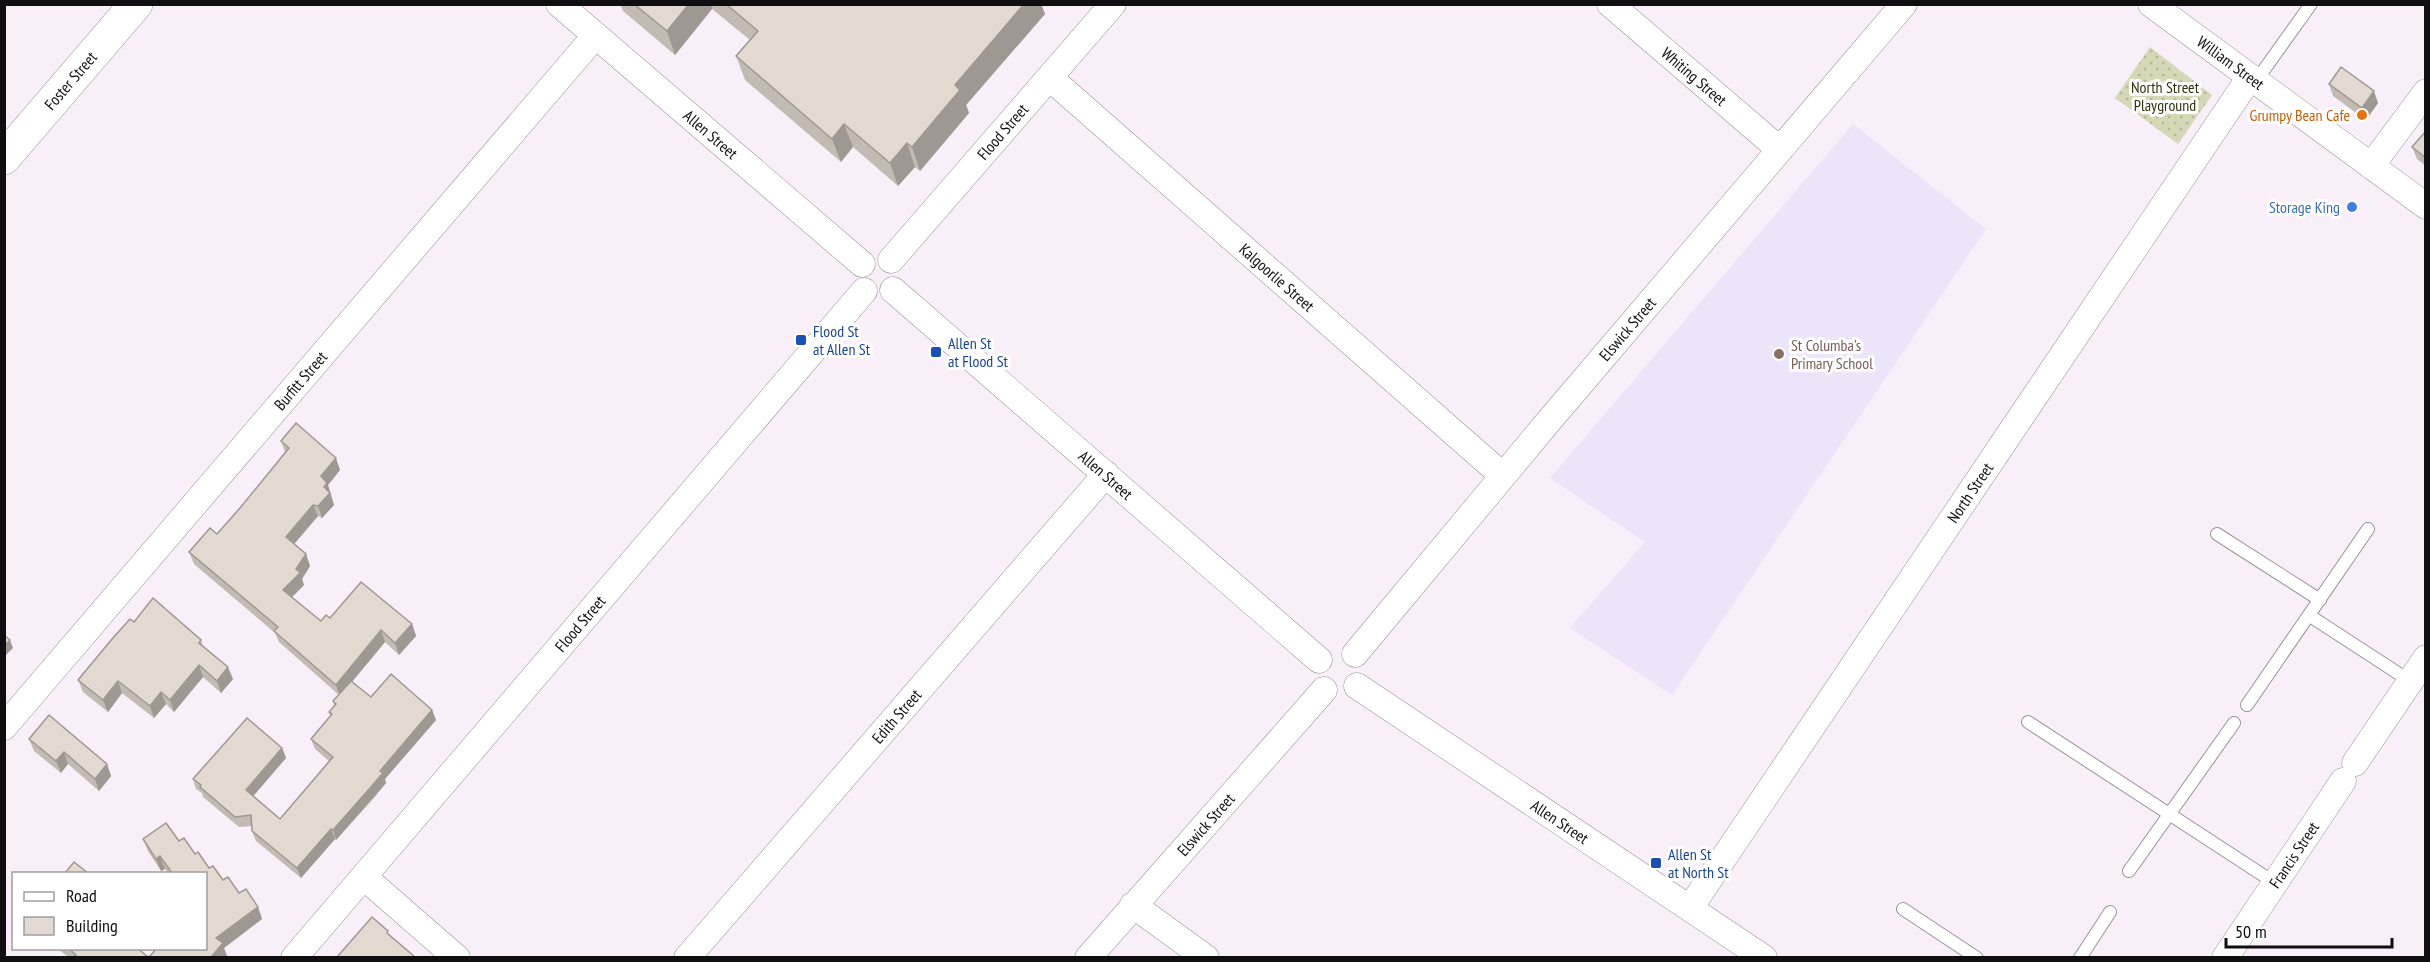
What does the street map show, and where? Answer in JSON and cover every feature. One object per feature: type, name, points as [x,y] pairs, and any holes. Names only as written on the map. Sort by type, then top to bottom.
[{"type":"main road","name":"Foster Street","points":[[4,158],[136,4]]},
{"type":"street","name":"Allen Street","points":[[559,4],[862,264]]},
{"type":"street","name":"Flood Street","points":[[891,260],[1113,4]]},
{"type":"street","name":"Whiting Street","points":[[1610,4],[1779,150]]},
{"type":"street","name":"Elswick Street","points":[[1355,654],[1502,475],[1904,4]]},
{"type":"street","name":"William Street","points":[[2151,4],[2426,206]]},
{"type":"street","name":"Burfitt Street","points":[[4,727],[596,36]]},
{"type":"street","name":"Kalgoorlie Street","points":[[1050,78],[1502,475]]},
{"type":"street","name":"North Street","points":[[1690,908],[2253,79]]},
{"type":"street","points":[[2371,166],[2426,92]]},
{"type":"street","points":[[876,256],[891,260],[899,278],[893,291],[882,297],[870,295],[864,291],[858,275],[862,264],[876,256]]},
{"type":"street","name":"Flood Street","points":[[294,957],[864,291]]},
{"type":"street","name":"Allen Street","points":[[893,291],[1319,660]]},
{"type":"street","name":"Edith Street","points":[[687,957],[1106,474]]},
{"type":"street","points":[[1340,648],[1355,654],[1363,669],[1362,678],[1357,686],[1345,694],[1331,693],[1324,690],[1316,675],[1319,660],[1324,653],[1340,648]]},
{"type":"street","name":"Francis Street","points":[[2225,957],[2426,658]]},
{"type":"street","name":"Allen Street","points":[[1357,686],[1764,957]]},
{"type":"street","name":"Elswick Street","points":[[1088,957],[1324,690]]},
{"type":"street","points":[[364,877],[457,957]]},
{"type":"street","points":[[1133,905],[1206,957]]},
{"type":"lane","points":[[2253,79],[2312,4]]},
{"type":"lane","points":[[2247,705],[2368,529]]},
{"type":"lane","points":[[2217,534],[2320,600]]},
{"type":"lane","points":[[2310,616],[2410,681]]},
{"type":"lane","points":[[2028,722],[2275,883]]},
{"type":"lane","points":[[2129,871],[2234,723]]},
{"type":"lane","points":[[1903,909],[1977,957]]},
{"type":"lane","points":[[2080,957],[2110,912]]},
{"type":"shaded area","name":"St Columba's Primary School","points":[[1853,124],[1986,229],[1672,695],[1570,628],[1645,542],[1550,478]]},
{"type":"green space","name":"North Street Playground","points":[[2150,47],[2212,95],[2178,144],[2115,98]]},
{"type":"building","points":[[634,4],[689,4],[667,31]]},
{"type":"building","points":[[726,4],[1024,4],[955,85],[960,90],[912,147],[907,143],[890,163],[844,124],[832,139],[736,56],[758,31]]},
{"type":"building","points":[[2341,67],[2374,91],[2362,108],[2329,84]]},
{"type":"building","points":[[2426,131],[2426,158],[2412,147]]},
{"type":"building","points":[[296,423],[336,458],[321,476],[327,483],[324,487],[330,493],[318,506],[313,505],[286,537],[306,554],[296,569],[300,573],[283,590],[321,621],[326,615],[330,618],[361,582],[412,624],[395,643],[381,630],[336,685],[274,631],[278,627],[189,552],[210,528],[217,534],[240,508],[289,448],[281,441]]},
{"type":"building","points":[[153,598],[201,640],[199,643],[228,667],[217,681],[199,665],[170,700],[161,692],[150,706],[118,681],[103,700],[78,680],[130,619],[134,622]]},
{"type":"building","points":[[4,635],[10,640],[4,646]]},
{"type":"building","points":[[391,674],[432,710],[380,771],[383,773],[297,868],[252,831],[251,815],[235,817],[193,779],[247,718],[282,748],[246,790],[280,819],[333,757],[311,739],[332,714],[329,712],[336,704],[333,701],[351,681],[371,697]]},
{"type":"building","points":[[49,715],[107,764],[95,779],[64,752],[56,761],[29,739]]},
{"type":"building","points":[[166,823],[179,841],[184,838],[195,854],[198,852],[209,868],[213,866],[223,880],[228,877],[239,893],[246,889],[258,907],[216,938],[223,943],[211,957],[149,957],[155,950],[207,950],[207,872],[171,872],[160,856],[156,859],[143,839]]},
{"type":"building","points":[[74,862],[87,872],[66,872]]},
{"type":"building","points":[[372,917],[388,931],[387,933],[415,957],[337,957]]},
{"type":"building","points":[[70,950],[139,950],[148,957],[74,957],[76,955]]},
{"type":"place","name":"Grumpy Bean Cafe","points":[[2362,115]]},
{"type":"place","name":"Storage King","points":[[2352,207]]},
{"type":"place","name":"Flood St at Allen St","points":[[801,340]]},
{"type":"place","name":"Allen St at Flood St","points":[[936,352]]},
{"type":"place","name":"St Columba's Primary School","points":[[1779,354]]},
{"type":"place","name":"Allen St at North St","points":[[1656,863]]}]
